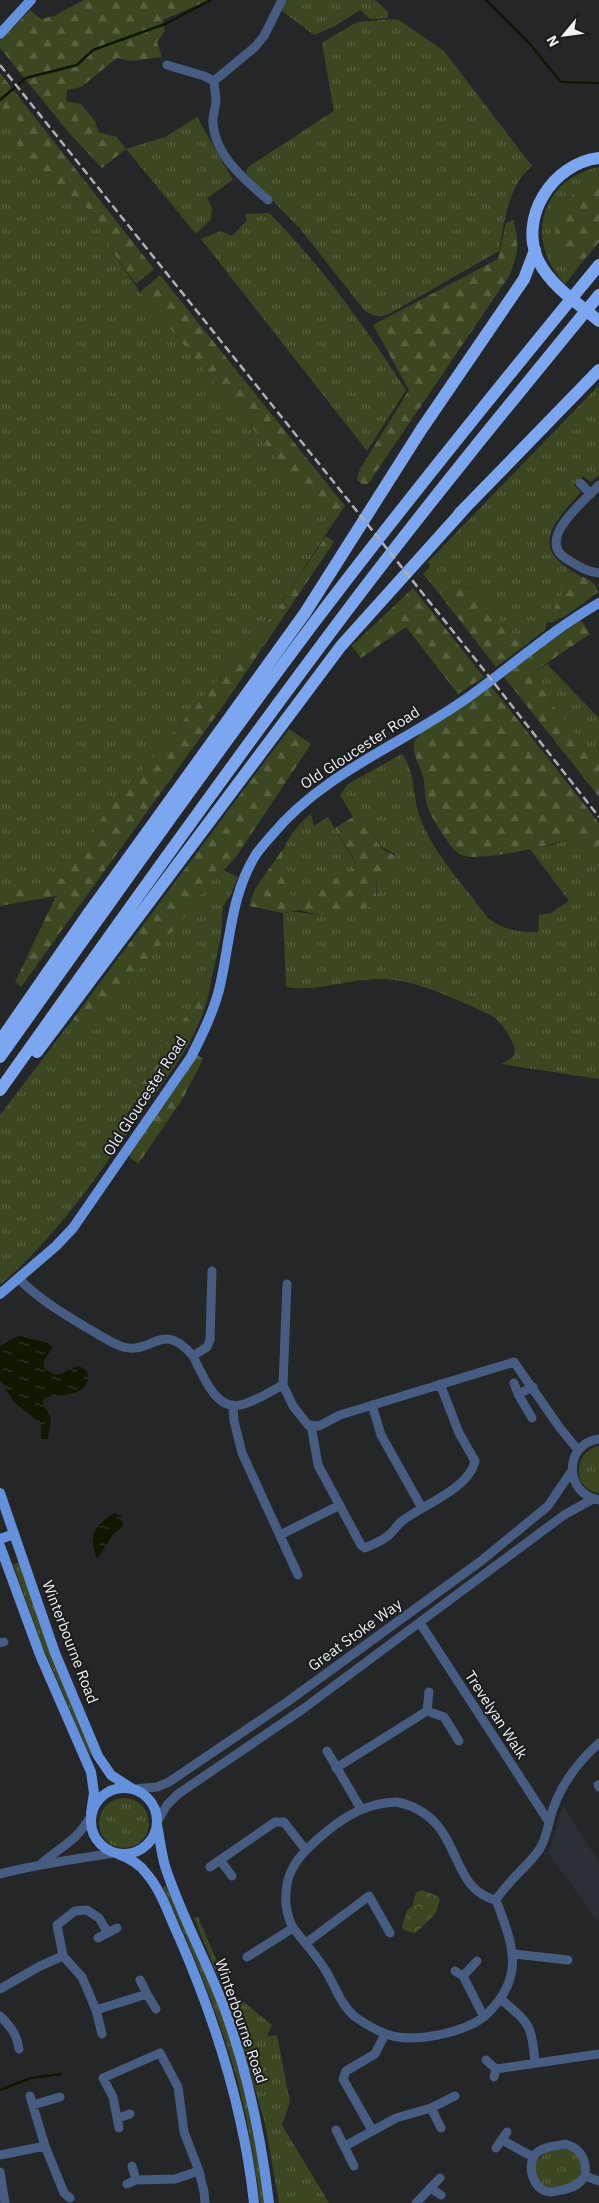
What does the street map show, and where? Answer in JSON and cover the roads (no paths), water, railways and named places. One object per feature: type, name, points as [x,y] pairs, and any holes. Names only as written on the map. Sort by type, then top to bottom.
[{"type":"highway","points":[[599,158],[584,161],[568,170],[547,189],[535,218],[535,250],[539,261],[550,278],[599,321]]},
{"type":"highway","points":[[0,1041],[88,914],[305,613],[421,430],[524,279],[535,250]]},
{"type":"highway","points":[[0,1057],[212,760],[309,630],[595,270]]},
{"type":"highway","points":[[0,1091],[250,742],[417,521],[599,295]]},
{"type":"highway","points":[[250,742],[297,693],[377,598],[599,370]]},
{"type":"highway","points":[[0,1091],[37,1053],[341,646],[465,508]]},
{"type":"main road","points":[[0,34],[31,0]]},
{"type":"main road","name":"Old Gloucester Road","points":[[0,1294],[56,1246],[83,1215],[191,1056],[202,1034],[218,992],[231,923],[240,888],[255,855],[279,826],[306,800],[338,778],[469,697],[551,633],[599,604]]},
{"type":"main road","name":"Winterbourne Road","points":[[0,1493],[55,1653],[98,1756],[111,1775],[132,1789]]},
{"type":"main road","points":[[0,1539],[14,1534]]},
{"type":"main road","name":"Winterbourne Road","points":[[0,1546],[40,1655],[90,1772],[94,1793],[91,1814]]},
{"type":"main road","points":[[120,1788],[132,1789],[143,1794],[151,1802],[156,1811],[157,1823],[150,1841],[144,1848],[127,1854],[117,1854],[106,1849],[93,1834],[91,1814],[95,1804],[102,1796],[120,1788]]},
{"type":"main road","name":"Winterbourne Road","points":[[157,1823],[162,1854],[173,1887],[208,1968],[240,2055],[258,2125],[269,2203]]},
{"type":"main road","name":"Winterbourne Road","points":[[117,1854],[140,1866],[155,1886],[211,2015],[228,2069],[243,2130],[254,2203]]},
{"type":"street","points":[[214,81],[255,48],[264,36],[282,0]]},
{"type":"street","points":[[167,65],[204,76],[214,81]]},
{"type":"street","points":[[214,81],[216,98],[213,120],[214,129],[220,144],[236,170],[268,200]]},
{"type":"street","points":[[580,483],[591,494]]},
{"type":"street","points":[[599,485],[563,523],[556,546],[557,551],[565,558],[589,572],[599,574]]},
{"type":"street","points":[[192,1356],[207,1347],[210,1340],[212,1271]]},
{"type":"street","points":[[19,1279],[57,1309],[111,1342],[125,1348],[136,1348],[166,1338],[183,1344],[216,1398],[233,1406],[243,1405],[283,1385]]},
{"type":"street","points":[[287,1284],[283,1385],[294,1406],[308,1425],[319,1426],[340,1415],[514,1362],[560,1428],[578,1450],[595,1439],[599,1431]]},
{"type":"street","points":[[514,1383],[532,1418]]},
{"type":"street","points":[[311,1425],[318,1465],[361,1545],[365,1548],[378,1543],[390,1534],[400,1522],[443,1496],[473,1471],[475,1461],[459,1433],[440,1384]]},
{"type":"street","points":[[518,1394],[533,1387]]},
{"type":"street","points":[[372,1405],[381,1435],[422,1508]]},
{"type":"street","points":[[233,1406],[234,1421],[242,1453],[298,1575]]},
{"type":"street","name":"Great Stoke Way","points":[[132,1789],[157,1787],[180,1776],[326,1674],[481,1561],[548,1506],[571,1472],[572,1461],[578,1450]]},
{"type":"street","points":[[571,1472],[578,1489],[596,1499]]},
{"type":"street","name":"Great Stoke Way","points":[[157,1823],[167,1805],[178,1794],[304,1709],[564,1515],[596,1499]]},
{"type":"street","points":[[280,1535],[340,1505]]},
{"type":"street","name":"Trevelyan Walk","points":[[420,1623],[549,1822]]},
{"type":"street","points":[[427,1711],[429,1692]]},
{"type":"street","points":[[427,1711],[444,1717],[459,1740]]},
{"type":"street","points":[[336,1768],[427,1711]]},
{"type":"street","points":[[496,1900],[539,1850],[563,1785],[584,1757],[599,1743]]},
{"type":"street","points":[[326,1751],[360,1809]]},
{"type":"street","points":[[397,1802],[412,1806],[430,1816],[444,1832],[468,1882],[483,1897],[496,1900],[514,1954],[511,1978],[502,2000],[484,2017],[463,2029],[440,2035],[410,2037],[385,2034],[354,2016],[346,2007],[324,1968],[306,1942],[293,1928],[287,1912],[285,1890],[292,1867],[305,1849],[331,1828],[360,1809],[379,1803],[397,1802]]},
{"type":"street","points":[[41,1864],[72,1841],[91,1814]]},
{"type":"street","points":[[210,1867],[280,1821],[284,1822],[305,1849]]},
{"type":"street","points":[[0,1874],[41,1864],[56,1864],[117,1854]]},
{"type":"street","points":[[220,1860],[232,1876]]},
{"type":"street","points":[[306,1942],[369,1896],[390,1933]]},
{"type":"street","points":[[102,2034],[96,2010],[82,1977],[62,1956],[57,1925],[75,1911],[87,1910],[94,1913],[108,1933]]},
{"type":"street","points":[[98,1938],[117,1928]]},
{"type":"street","points":[[248,1957],[293,1928]]},
{"type":"street","points":[[514,1954],[568,1960]]},
{"type":"street","points":[[0,1988],[62,1956]]},
{"type":"street","points":[[477,1961],[459,1974],[484,2017]]},
{"type":"street","points":[[140,1980],[156,2008]]},
{"type":"street","points":[[96,2010],[147,1994]]},
{"type":"street","points":[[502,2000],[524,2019],[532,2032],[535,2062]]},
{"type":"street","points":[[0,2016],[11,2027],[18,2040],[19,2048]]},
{"type":"street","points":[[372,2130],[343,2079],[346,2071],[375,2054],[385,2034]]},
{"type":"street","points":[[130,2114],[118,2123],[113,2098],[103,2078],[160,2054],[178,2087],[184,2132],[198,2171],[205,2203]]},
{"type":"street","points":[[486,2060],[495,2073],[535,2062],[599,2054]]},
{"type":"street","points":[[345,2146],[396,2118],[431,2108],[455,2096]]},
{"type":"street","points":[[60,2097],[32,2100],[64,2196]]},
{"type":"street","points":[[431,2108],[441,2128]]},
{"type":"street","points":[[336,2130],[354,2166]]},
{"type":"street","points":[[507,2132],[499,2144],[533,2157]]},
{"type":"street","points":[[565,2144],[574,2146],[584,2159],[585,2176],[574,2187],[552,2192],[546,2191],[534,2182],[532,2174],[533,2157],[544,2148],[565,2144]]},
{"type":"street","points":[[0,2155],[46,2146]]},
{"type":"street","points":[[132,2166],[136,2180]]},
{"type":"street","points":[[127,2184],[136,2180],[175,2179],[198,2171]]},
{"type":"street","points":[[0,2172],[5,2203]]},
{"type":"street","points":[[585,2176],[599,2181]]},
{"type":"street","points":[[416,2203],[440,2178]]},
{"type":"street","points":[[430,2188],[441,2194]]},
{"type":"water","points":[[21,1336],[49,1344],[53,1347],[44,1360],[44,1368],[49,1372],[58,1374],[79,1366],[87,1371],[88,1379],[81,1390],[66,1395],[44,1398],[43,1404],[51,1417],[48,1439],[41,1439],[41,1424],[14,1402],[0,1380],[0,1346]]},
{"type":"water","points":[[114,1513],[122,1516],[123,1526],[112,1536],[97,1559],[93,1543],[94,1532],[101,1523]]},
{"type":"waterway","points":[[0,100],[26,78],[77,65],[93,50],[165,24],[211,0]]},
{"type":"waterway","points":[[486,0],[529,43],[561,82],[599,83]]},
{"type":"waterway","points":[[0,2090],[31,2078],[61,2074]]},
{"type":"railway","points":[[0,65],[476,660],[599,817]]}]
